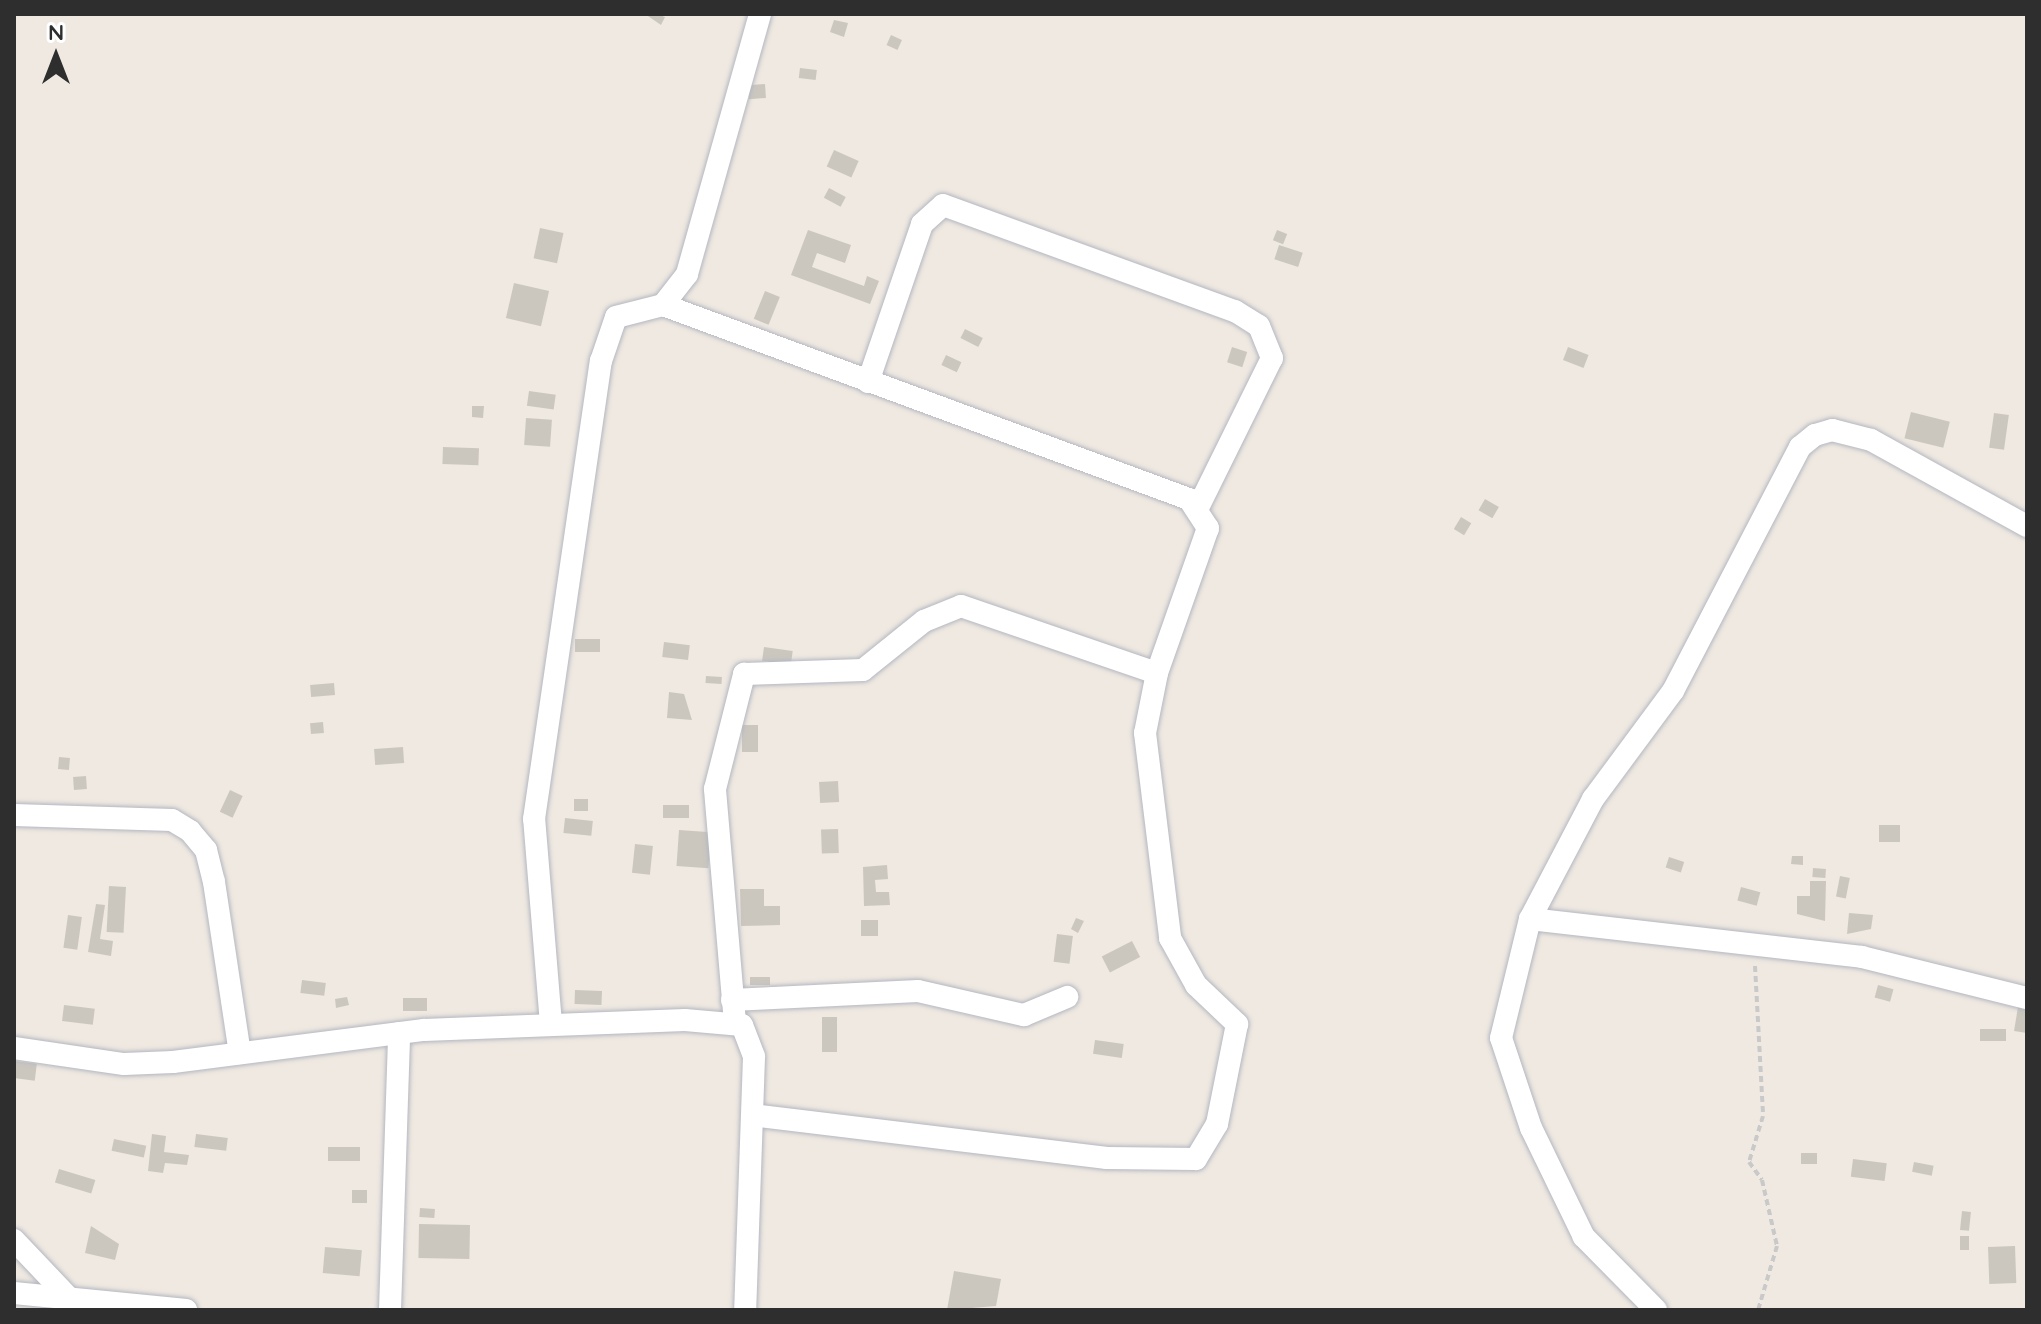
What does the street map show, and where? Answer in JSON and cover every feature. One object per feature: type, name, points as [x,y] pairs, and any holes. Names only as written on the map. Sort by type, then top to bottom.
[{"type":"street","points":[[663,305],[687,274],[760,14]]},
{"type":"street","points":[[754,1115],[1107,1158],[1196,1159],[1217,1124],[1237,1024],[1196,985],[1170,938],[1145,733],[1157,673],[1208,539],[1199,506],[1272,358],[1259,326],[1235,311],[943,205],[922,224],[868,382]]},
{"type":"street","points":[[551,1024],[534,819],[601,361],[616,317],[663,305],[1199,506]]},
{"type":"street","points":[[1656,1310],[1584,1237],[1531,1128],[1501,1038],[1530,919],[1593,799],[1673,691],[1800,447],[1815,435],[1832,430],[1871,440],[2027,526]]},
{"type":"street","points":[[735,1023],[717,875],[715,776],[744,674],[863,670],[924,621],[961,606],[1157,673]]},
{"type":"street","points":[[14,815],[172,820],[190,831],[206,850],[214,882],[240,1053]]},
{"type":"street","points":[[1530,919],[1862,957],[2027,998]]},
{"type":"street","points":[[732,1000],[918,991],[1024,1015],[1067,997]]},
{"type":"street","points":[[14,1048],[124,1064],[399,1033],[551,1024],[735,1023],[750,1036],[754,1115],[745,1310]]},
{"type":"street","points":[[390,1310],[399,1033]]},
{"type":"street","points":[[14,1240],[69,1298]]},
{"type":"street","points":[[28,1299],[69,1298],[186,1310]]},
{"type":"path","points":[[1756,946],[1763,1116],[1749,1162],[1762,1180],[1777,1246],[1758,1310]]},
{"type":"building","points":[[645,14],[657,14],[665,17],[661,25]]},
{"type":"building","points":[[834,20],[848,23],[844,37],[830,32]]},
{"type":"building","points":[[891,35],[902,40],[897,50],[887,45]]},
{"type":"building","points":[[800,68],[817,70],[816,80],[799,78]]},
{"type":"building","points":[[765,84],[766,98],[749,99],[748,85]]},
{"type":"building","points":[[834,150],[859,161],[851,177],[827,166]]},
{"type":"building","points":[[829,188],[846,197],[841,207],[824,198]]},
{"type":"building","points":[[540,228],[563,233],[557,263],[534,258]]},
{"type":"building","points":[[808,230],[851,245],[845,263],[817,253],[812,267],[864,286],[867,276],[879,281],[870,304],[791,275]]},
{"type":"building","points":[[1277,230],[1287,234],[1283,244],[1273,240]]},
{"type":"building","points":[[1279,245],[1303,253],[1298,267],[1274,259]]},
{"type":"building","points":[[514,283],[549,291],[541,326],[506,318]]},
{"type":"building","points":[[765,291],[780,297],[769,325],[754,319]]},
{"type":"building","points":[[965,329],[983,338],[978,347],[960,338]]},
{"type":"building","points":[[1232,347],[1247,352],[1242,367],[1227,362]]},
{"type":"building","points":[[1568,347],[1589,355],[1584,368],[1563,360]]},
{"type":"building","points":[[946,355],[961,362],[957,372],[941,365]]},
{"type":"building","points":[[529,391],[556,395],[554,410],[527,406]]},
{"type":"building","points":[[472,406],[484,406],[483,418],[472,417]]},
{"type":"building","points":[[1911,412],[1950,422],[1943,448],[1904,438]]},
{"type":"building","points":[[1994,413],[2009,415],[2004,450],[1989,448]]},
{"type":"building","points":[[526,418],[552,420],[550,447],[524,445]]},
{"type":"building","points":[[443,447],[479,448],[478,465],[442,464]]},
{"type":"building","points":[[1485,499],[1499,507],[1492,518],[1478,510]]},
{"type":"building","points":[[1461,517],[1471,523],[1464,535],[1454,529]]},
{"type":"building","points":[[575,639],[600,639],[600,652],[575,652]]},
{"type":"building","points":[[664,642],[690,645],[688,660],[662,657]]},
{"type":"building","points":[[764,647],[793,651],[791,665],[762,661]]},
{"type":"building","points":[[706,676],[722,677],[721,684],[706,683]]},
{"type":"building","points":[[334,683],[335,695],[311,697],[310,685]]},
{"type":"building","points":[[669,692],[684,694],[692,720],[667,718]]},
{"type":"building","points":[[323,722],[324,733],[311,734],[310,723]]},
{"type":"building","points":[[742,725],[758,725],[758,752],[742,752]]},
{"type":"building","points":[[403,747],[404,763],[375,765],[374,749]]},
{"type":"building","points":[[59,757],[70,758],[69,770],[58,769]]},
{"type":"building","points":[[86,776],[87,789],[74,790],[73,777]]},
{"type":"building","points":[[838,781],[839,802],[820,803],[819,782]]},
{"type":"building","points":[[230,790],[243,796],[233,818],[220,812]]},
{"type":"building","points":[[574,799],[588,799],[588,811],[574,811]]},
{"type":"building","points":[[663,805],[689,805],[689,818],[663,818]]},
{"type":"building","points":[[565,818],[593,821],[591,836],[563,833]]},
{"type":"building","points":[[1879,825],[1900,825],[1900,842],[1879,842]]},
{"type":"building","points":[[838,829],[839,853],[822,854],[821,830]]},
{"type":"building","points":[[679,830],[711,832],[708,868],[676,866]]},
{"type":"building","points":[[635,844],[653,846],[650,875],[632,873]]},
{"type":"building","points":[[1792,856],[1803,856],[1803,865],[1791,864]]},
{"type":"building","points":[[1669,857],[1684,862],[1681,872],[1666,867]]},
{"type":"building","points":[[887,865],[888,879],[875,880],[876,892],[889,892],[890,905],[864,906],[863,867]]},
{"type":"building","points":[[1813,868],[1826,869],[1825,878],[1812,877]]},
{"type":"building","points":[[1840,876],[1850,878],[1846,899],[1836,897]]},
{"type":"building","points":[[1810,881],[1826,881],[1825,921],[1797,914],[1797,896],[1810,896]]},
{"type":"building","points":[[109,886],[126,887],[124,933],[107,932]]},
{"type":"building","points":[[1741,887],[1760,892],[1757,906],[1737,901]]},
{"type":"building","points":[[740,889],[764,889],[764,906],[780,906],[780,925],[741,926]]},
{"type":"building","points":[[96,904],[105,905],[100,939],[113,941],[111,956],[88,952]]},
{"type":"building","points":[[1849,913],[1873,915],[1871,929],[1847,934]]},
{"type":"building","points":[[68,915],[82,917],[77,950],[63,948]]},
{"type":"building","points":[[1076,918],[1084,921],[1078,933],[1071,929]]},
{"type":"building","points":[[861,920],[878,920],[878,936],[861,936]]},
{"type":"building","points":[[1057,934],[1073,936],[1069,964],[1054,962]]},
{"type":"building","points":[[1132,941],[1140,957],[1110,972],[1102,956]]},
{"type":"building","points":[[750,977],[770,977],[770,985],[750,985]]},
{"type":"building","points":[[302,980],[326,983],[324,996],[300,993]]},
{"type":"building","points":[[1878,985],[1893,989],[1890,1002],[1875,998]]},
{"type":"building","points":[[575,990],[602,991],[601,1005],[575,1004]]},
{"type":"building","points":[[347,997],[349,1005],[336,1008],[335,999]]},
{"type":"building","points":[[403,998],[427,998],[427,1011],[403,1011]]},
{"type":"building","points":[[2019,1001],[2027,1003],[2027,1033],[2014,1031]]},
{"type":"building","points":[[64,1005],[95,1009],[93,1025],[62,1021]]},
{"type":"building","points":[[822,1017],[837,1017],[837,1052],[822,1052]]},
{"type":"building","points":[[1980,1029],[2006,1029],[2006,1041],[1980,1041]]},
{"type":"building","points":[[1095,1040],[1124,1044],[1122,1058],[1093,1054]]},
{"type":"building","points":[[14,1061],[37,1064],[35,1081],[14,1078]]},
{"type":"building","points":[[152,1134],[166,1136],[164,1152],[189,1155],[187,1165],[165,1163],[163,1173],[148,1171]]},
{"type":"building","points":[[196,1134],[228,1138],[226,1151],[194,1147]]},
{"type":"building","points":[[114,1139],[146,1146],[144,1158],[112,1151]]},
{"type":"building","points":[[328,1147],[360,1147],[360,1161],[328,1161]]},
{"type":"building","points":[[1801,1153],[1817,1153],[1817,1164],[1801,1164]]},
{"type":"building","points":[[1853,1159],[1887,1163],[1885,1181],[1851,1177]]},
{"type":"building","points":[[1914,1162],[1934,1166],[1932,1176],[1912,1172]]},
{"type":"building","points":[[59,1169],[95,1180],[91,1193],[55,1182]]},
{"type":"building","points":[[352,1190],[367,1190],[367,1203],[352,1203]]},
{"type":"building","points":[[420,1208],[435,1209],[434,1218],[419,1217]]},
{"type":"building","points":[[1962,1211],[1971,1212],[1969,1231],[1960,1230]]},
{"type":"building","points":[[419,1224],[470,1225],[469,1259],[418,1258]]},
{"type":"building","points":[[91,1226],[119,1244],[115,1260],[85,1253]]},
{"type":"building","points":[[1960,1236],[1969,1236],[1969,1250],[1960,1250]]},
{"type":"building","points":[[2015,1246],[2016,1283],[1989,1284],[1988,1247]]},
{"type":"building","points":[[325,1247],[362,1250],[360,1276],[323,1273]]},
{"type":"building","points":[[954,1271],[1001,1279],[996,1306],[947,1310]]}]
